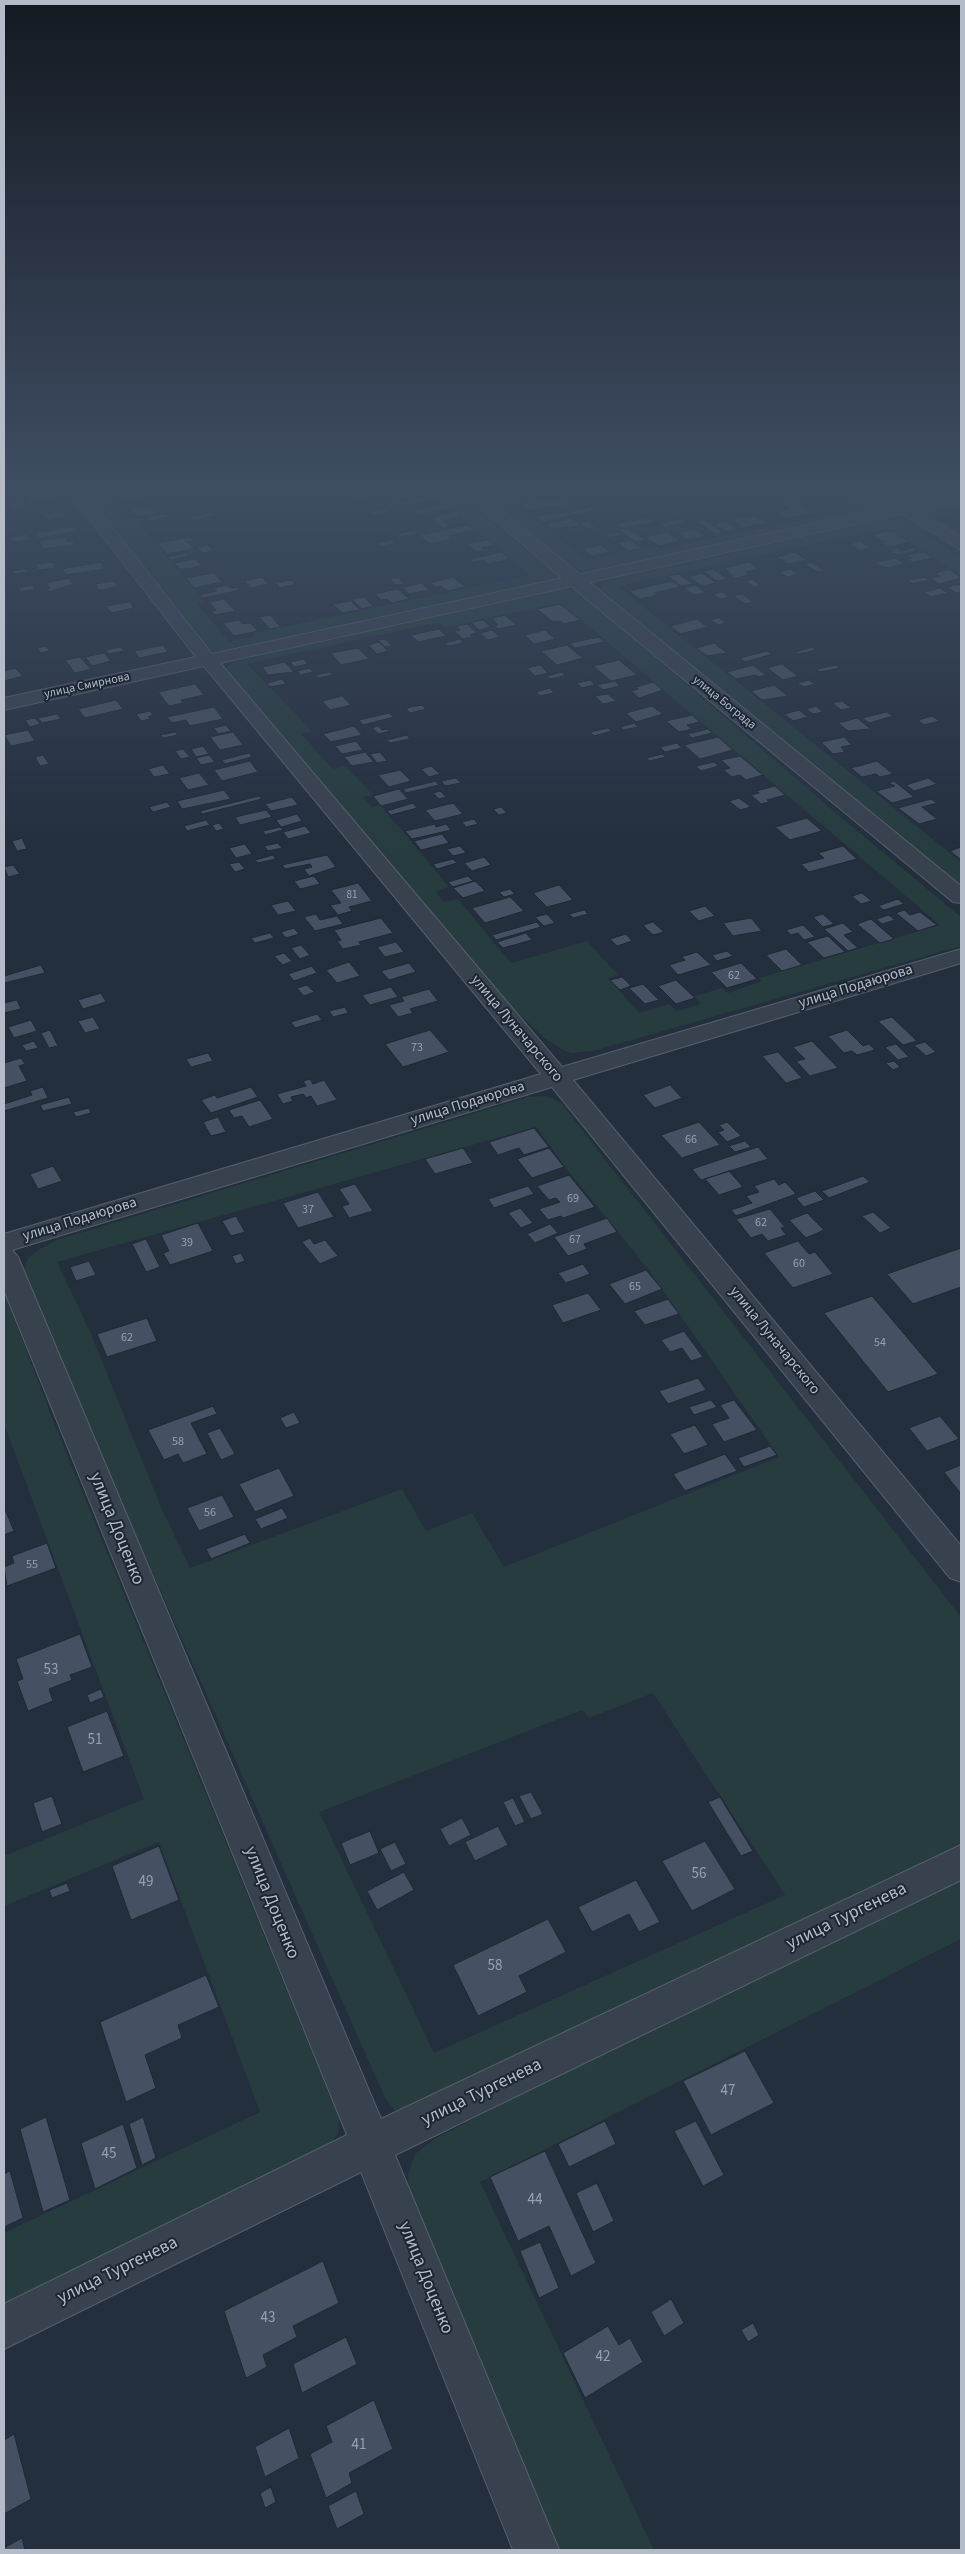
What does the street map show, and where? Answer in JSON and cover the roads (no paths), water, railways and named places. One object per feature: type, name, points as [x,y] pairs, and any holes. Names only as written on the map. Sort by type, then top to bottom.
[{"type":"street","name":"улица Луначарского","points":[[166,607],[208,660],[557,1077],[961,1569]]},
{"type":"street","name":"улица Смирнова","points":[[4,704],[458,607]]},
{"type":"street","name":"улица Бограда","points":[[608,607],[961,897]]},
{"type":"street","name":"улица Подаюрова","points":[[4,1243],[961,956]]},
{"type":"street","name":"улица Доценко","points":[[4,1257],[536,2550]]},
{"type":"street","name":"улица Тургенева","points":[[4,2327],[371,2146],[961,1862]]}]
